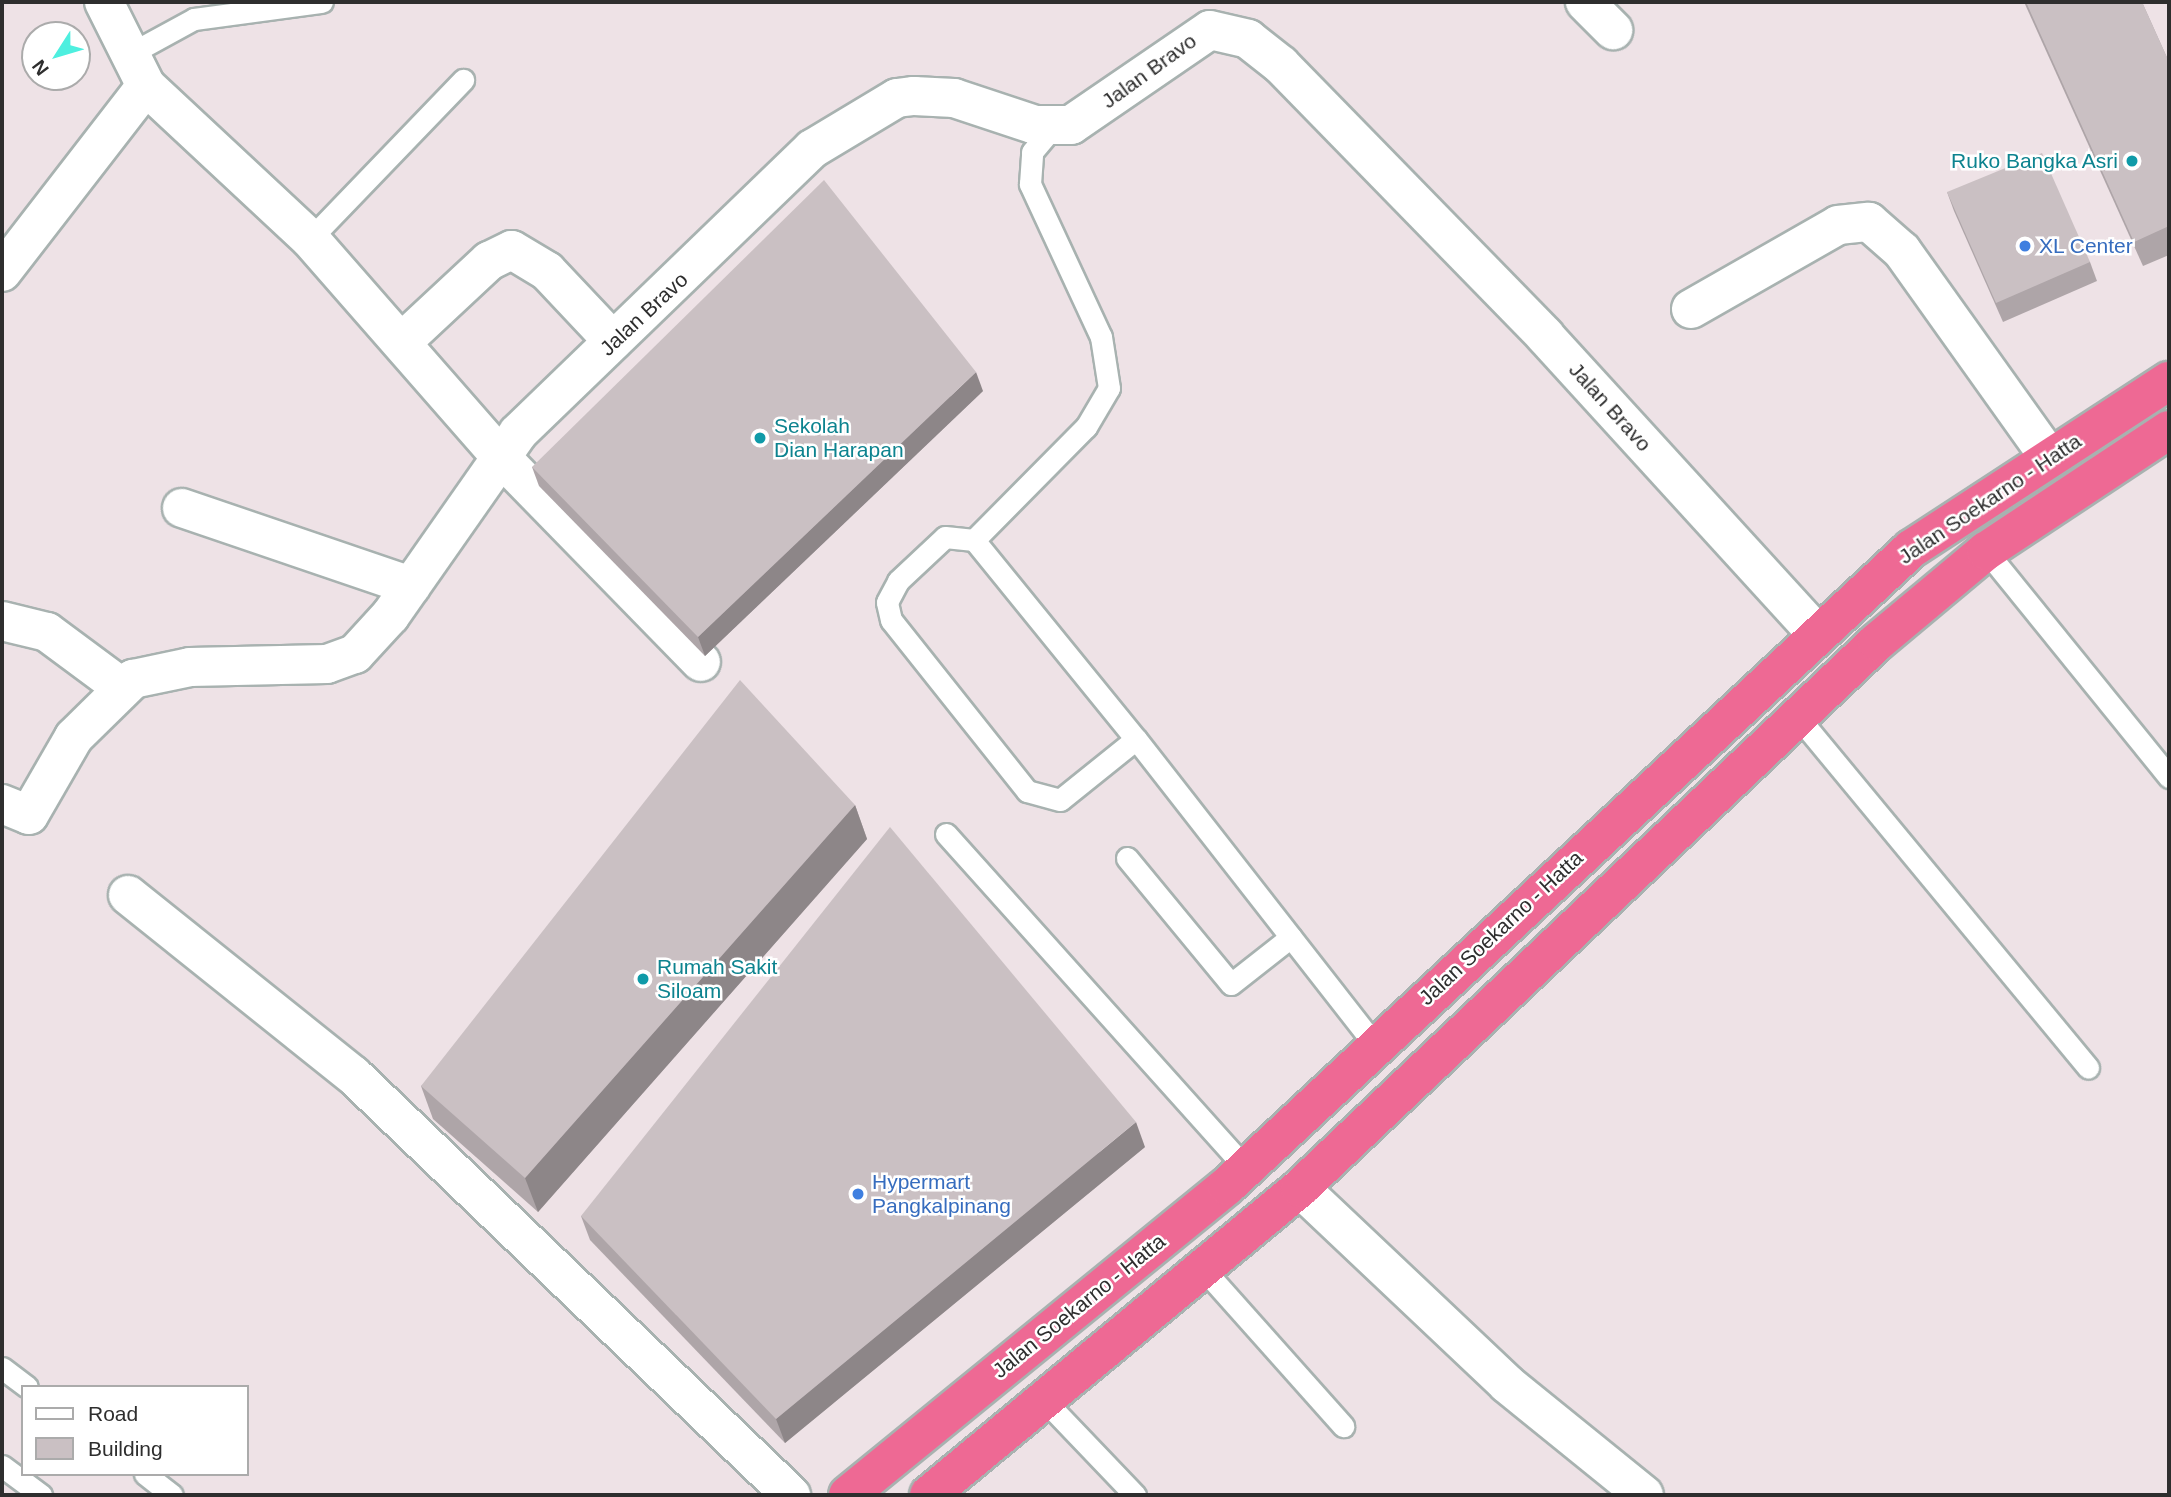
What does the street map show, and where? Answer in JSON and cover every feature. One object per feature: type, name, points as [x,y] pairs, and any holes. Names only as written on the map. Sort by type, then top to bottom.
[{"type":"highway","name":"Jalan Soekarno - Hatta","points":[[848,1495],[1247,1168],[1816,633],[1911,549],[2048,456],[2169,381]]},
{"type":"highway","name":"Jalan Soekarno - Hatta","points":[[929,1495],[1205,1271],[1300,1188],[1798,717],[1986,551],[2169,430]]},
{"type":"street","points":[[104,2],[136,71],[310,239],[499,455],[701,662]]},
{"type":"street","points":[[1585,2],[1613,30]]},
{"type":"street","name":"Jalan Bravo","points":[[121,687],[171,668],[274,668],[345,659],[411,586],[499,455],[811,149],[897,98],[954,98],[1053,127],[1070,125],[1101,106],[1199,33],[1228,31],[1248,38],[1545,335],[1816,633]]},
{"type":"street","points":[[2,272],[136,71]]},
{"type":"street","points":[[1691,309],[1838,225],[1869,222],[1902,251],[2048,456]]},
{"type":"street","points":[[402,342],[489,261],[512,250],[547,271],[613,341]]},
{"type":"street","points":[[182,508],[411,586]]},
{"type":"street","points":[[2,621],[47,632],[121,687],[75,737],[29,815],[2,804]]},
{"type":"street","points":[[128,895],[353,1075],[791,1495]]},
{"type":"street","points":[[1300,1188],[1507,1384],[1644,1495]]},
{"type":"lane","points":[[136,71],[192,10],[322,2]]},
{"type":"lane","points":[[310,239],[463,80]]},
{"type":"lane","points":[[974,540],[1086,428],[1110,388],[1101,337],[1030,184],[1032,152],[1053,127]]},
{"type":"lane","points":[[1136,739],[1060,800],[1040,799],[1013,778],[888,611],[898,581],[935,542],[953,534],[974,540],[1136,739],[1377,1047]]},
{"type":"lane","points":[[1986,551],[2169,778]]},
{"type":"lane","points":[[1798,717],[2088,1068]]},
{"type":"lane","points":[[946,835],[1247,1168]]},
{"type":"lane","points":[[1126,858],[1231,984],[1292,937]]},
{"type":"lane","points":[[1205,1271],[1343,1426]]},
{"type":"lane","points":[[2,1368],[24,1385]]},
{"type":"lane","points":[[1046,1402],[1135,1495]]},
{"type":"lane","points":[[2,1466],[41,1495]]},
{"type":"lane","points":[[148,1476],[172,1495]]},
{"type":"building","name":"Ruko Bangka Asri","points":[[2026,2],[2142,2],[2169,62],[2169,226],[2134,242]]},
{"type":"building","name":"XL Center","points":[[2042,153],[2090,262],[1996,303],[1947,192]]},
{"type":"building","name":"Sekolah Dian Harapan","points":[[824,180],[976,372],[698,637],[532,467]]},
{"type":"building","name":"Rumah Sakit Siloam","points":[[740,680],[855,805],[525,1178],[421,1086]]},
{"type":"building","name":"Hypermart Pangkalpinang","points":[[890,827],[1136,1122],[776,1419],[581,1216]]},
{"type":"place","name":"Ruko Bangka Asri","points":[[2132,161]]},
{"type":"place","name":"XL Center","points":[[2025,246]]},
{"type":"place","name":"Sekolah Dian Harapan","points":[[760,438]]},
{"type":"place","name":"Rumah Sakit Siloam","points":[[643,979]]},
{"type":"place","name":"Hypermart Pangkalpinang","points":[[858,1194]]}]
